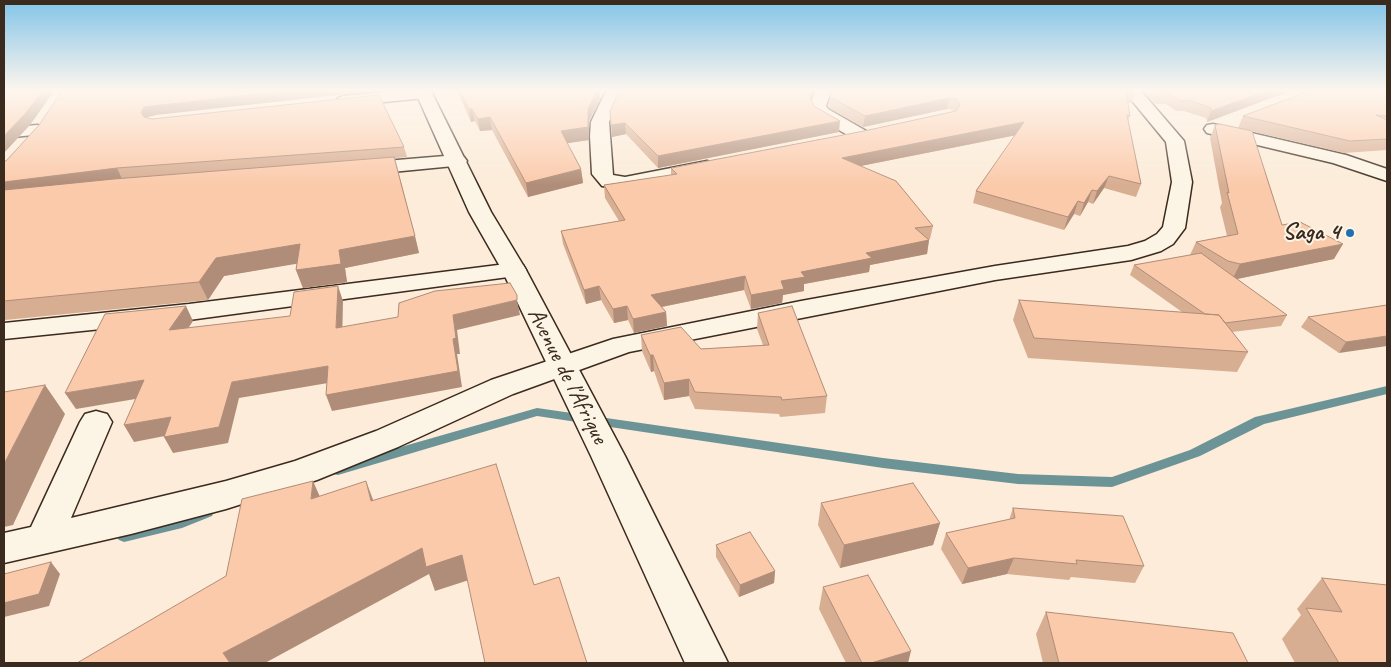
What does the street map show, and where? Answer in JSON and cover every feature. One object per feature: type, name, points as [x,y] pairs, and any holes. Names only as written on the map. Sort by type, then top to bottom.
[{"type":"street","name":"Avenue de l'Afrique","points":[[438,122],[484,220],[514,270],[560,365],[608,456],[707,663]]},
{"type":"street","points":[[600,122],[599,136],[602,174],[609,182],[626,183],[728,163]]},
{"type":"street","points":[[833,142],[870,134],[844,122]]},
{"type":"street","points":[[4,548],[216,497],[305,471],[387,439],[502,387],[560,365],[624,345],[801,309],[995,273],[1131,253],[1153,246],[1165,239],[1174,228],[1182,182],[1175,141],[1159,122]]},
{"type":"street","points":[[1175,141],[1232,122]]},
{"type":"street","points":[[4,133],[42,124],[17,152]]},
{"type":"street","points":[[1213,129],[1339,159],[1387,175]]},
{"type":"street","points":[[338,170],[457,161]]},
{"type":"street","points":[[4,331],[189,312],[514,270]]},
{"type":"street","points":[[43,540],[96,422]]},
{"type":"building","points":[[4,122],[17,122],[4,136]]},
{"type":"building","points":[[41,122],[392,122],[404,147],[117,168],[4,182],[4,161]]},
{"type":"building","points":[[493,122],[588,122],[588,127],[561,131],[581,169],[526,183]]},
{"type":"building","points":[[611,122],[834,122],[658,156],[625,123],[611,125]]},
{"type":"building","points":[[905,122],[1023,122],[842,158],[896,181],[933,226],[915,228],[929,240],[866,253],[872,258],[801,272],[805,277],[781,281],[784,289],[751,295],[745,276],[651,295],[666,312],[633,319],[627,306],[613,309],[599,286],[584,290],[561,231],[625,220],[604,185],[677,174],[671,168]]},
{"type":"building","points":[[1024,122],[1128,122],[1141,184],[1109,176],[1097,191],[1092,190],[1084,203],[1078,201],[1068,217],[976,191]]},
{"type":"building","points":[[1269,122],[1387,122],[1387,139],[1350,141]]},
{"type":"building","points":[[1220,124],[1252,131],[1282,225],[1300,222],[1343,244],[1240,264],[1228,261],[1196,242],[1238,234],[1227,192],[1229,193],[1215,125]]},
{"type":"building","points":[[394,157],[415,236],[339,250],[341,264],[296,270],[300,244],[216,258],[199,282],[4,301],[4,190],[114,179]]},
{"type":"building","points":[[1201,253],[1287,315],[1225,323],[1219,315],[1205,314],[1134,265]]},
{"type":"building","points":[[510,283],[517,295],[517,300],[453,315],[456,338],[453,339],[458,371],[326,395],[328,366],[232,382],[219,427],[164,437],[171,417],[124,425],[144,380],[65,393],[105,314],[186,306],[169,330],[290,316],[294,292],[338,286],[336,328],[398,317],[399,303],[435,291]]},
{"type":"building","points":[[1019,300],[1219,315],[1248,352],[1034,338]]},
{"type":"building","points":[[1387,305],[1387,336],[1346,342],[1308,317]]},
{"type":"building","points":[[792,306],[827,396],[782,400],[781,397],[695,392],[689,379],[664,383],[653,355],[650,355],[641,335],[681,327],[701,349],[769,345],[758,313]]},
{"type":"building","points":[[45,385],[4,464],[4,392]]},
{"type":"building","points":[[496,464],[534,585],[559,577],[587,663],[485,663],[462,555],[426,567],[422,548],[223,653],[230,663],[77,663],[226,576],[242,499],[313,481],[311,499],[366,481],[371,501]]},
{"type":"building","points":[[913,483],[940,523],[844,545],[821,503]]},
{"type":"building","points":[[1013,508],[1123,516],[1144,566],[1076,560],[1077,564],[1014,558],[968,568],[946,533],[1015,518]]},
{"type":"building","points":[[750,532],[775,571],[740,585],[716,545]]},
{"type":"building","points":[[51,562],[39,594],[4,603],[4,574]]},
{"type":"building","points":[[868,575],[911,651],[871,663],[862,663],[823,587]]},
{"type":"building","points":[[1322,578],[1387,585],[1387,663],[1339,663],[1306,608],[1342,612]]},
{"type":"building","points":[[1046,612],[1233,633],[1248,663],[1059,663]]},
{"type":"waterway","points":[[338,470],[537,412],[883,463],[1018,479],[1112,482],[1195,453],[1260,420],[1387,390]]},
{"type":"waterway","points":[[124,536],[182,522],[207,512]]},
{"type":"place","name":"Saga 4","points":[[1350,233]]}]
